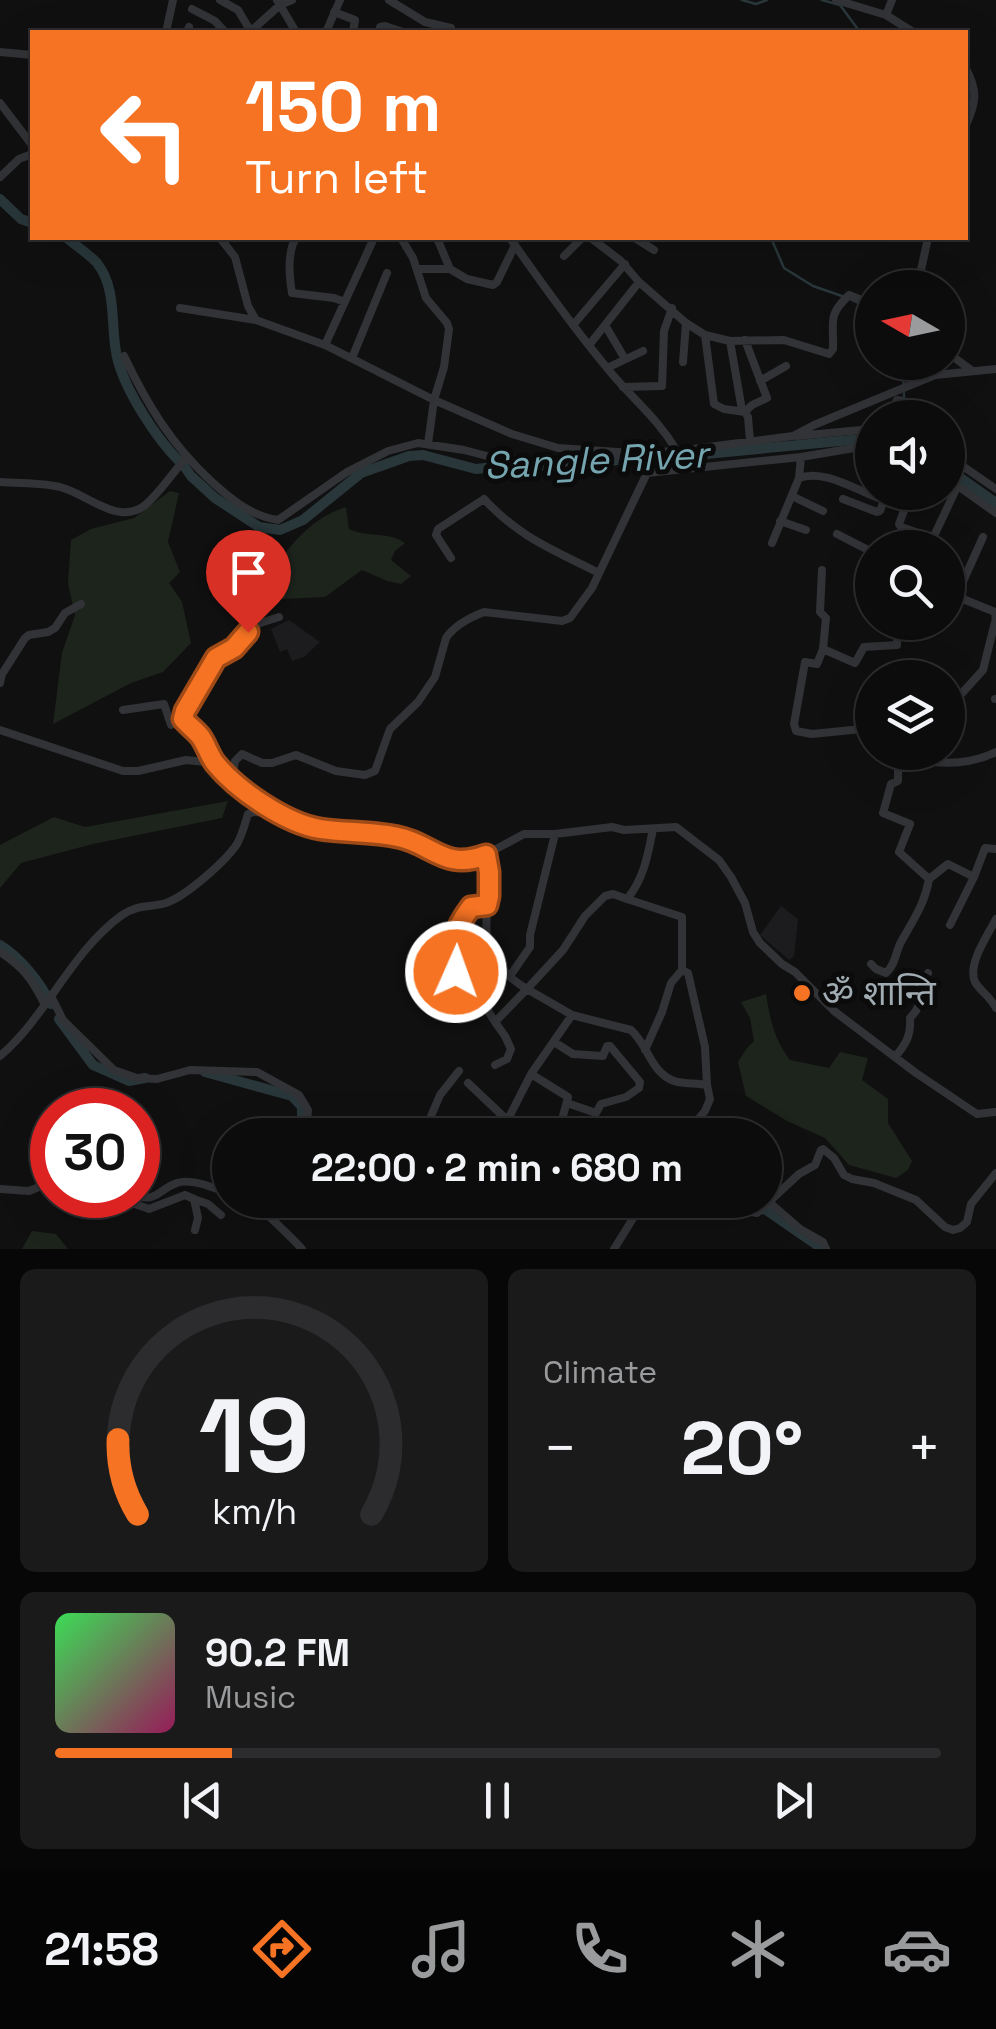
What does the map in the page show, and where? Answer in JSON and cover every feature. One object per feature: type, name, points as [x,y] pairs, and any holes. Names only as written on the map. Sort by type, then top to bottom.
[{"type":"street","points":[[166,30],[173,0]]},
{"type":"street","points":[[220,0],[238,10],[250,30]]},
{"type":"street","points":[[238,10],[248,0]]},
{"type":"street","points":[[253,30],[279,3],[292,0]]},
{"type":"street","points":[[325,0],[355,20],[352,30]]},
{"type":"street","points":[[389,0],[425,22],[446,25],[450,30]]},
{"type":"street","points":[[836,0],[886,15],[911,30]]},
{"type":"street","points":[[886,15],[892,0]]},
{"type":"street","points":[[279,3],[295,30]]},
{"type":"street","points":[[327,30],[337,7]]},
{"type":"street","points":[[192,9],[216,21],[223,30]]},
{"type":"street","points":[[0,52],[30,55]]},
{"type":"street","points":[[968,72],[975,85],[968,119]]},
{"type":"street","points":[[0,103],[30,142]]},
{"type":"street","points":[[0,177],[19,159],[30,155]]},
{"type":"street","points":[[222,240],[235,257],[248,306],[256,320]]},
{"type":"street","points":[[295,240],[290,258],[292,293],[345,302]]},
{"type":"street","points":[[325,345],[373,240]]},
{"type":"street","points":[[402,240],[426,298],[449,328],[428,444]]},
{"type":"street","points":[[438,240],[450,269]]},
{"type":"street","points":[[564,256],[580,240]]},
{"type":"street","points":[[594,240],[686,323],[705,335],[730,341],[784,340],[828,354],[833,342],[832,315],[849,294],[855,297]]},
{"type":"street","points":[[641,240],[654,250]]},
{"type":"street","points":[[922,270],[928,240]]},
{"type":"street","points":[[417,269],[450,269],[466,279],[493,285],[513,241]]},
{"type":"street","points":[[513,241],[606,368],[663,427],[677,451]]},
{"type":"street","points":[[574,324],[624,264]]},
{"type":"street","points":[[352,358],[387,273]]},
{"type":"street","points":[[590,344],[639,282]]},
{"type":"street","points":[[180,308],[256,320],[325,345],[434,400],[512,434],[558,448],[632,453],[677,451],[855,430]]},
{"type":"street","points":[[623,387],[662,386],[664,331],[672,308]]},
{"type":"street","points":[[684,362],[686,323]]},
{"type":"street","points":[[605,324],[626,359]]},
{"type":"street","points":[[705,335],[714,404],[724,409],[744,411],[767,398],[745,340]]},
{"type":"street","points":[[730,341],[750,441]]},
{"type":"street","points":[[606,368],[643,351]]},
{"type":"street","points":[[124,356],[142,395],[186,458],[233,501],[262,518],[278,520],[347,472],[388,451],[418,443],[486,456],[567,463],[632,453]]},
{"type":"street","points":[[760,381],[786,366]]},
{"type":"street","points":[[965,366],[971,370]]},
{"type":"street","points":[[792,436],[934,375],[996,369]]},
{"type":"street","points":[[232,778],[235,761],[242,754],[262,763],[296,755],[336,771],[375,771],[390,729],[418,702],[435,677],[449,632],[484,612],[567,620],[592,588],[647,473],[802,457],[855,447]]},
{"type":"street","points":[[772,544],[799,478],[802,457]]},
{"type":"street","points":[[0,482],[64,488],[117,512],[127,512],[145,505],[186,458]]},
{"type":"street","points":[[965,468],[996,489]]},
{"type":"street","points":[[799,478],[810,475],[855,487]]},
{"type":"street","points":[[965,492],[996,512]]},
{"type":"street","points":[[792,496],[823,511]]},
{"type":"street","points":[[451,558],[436,535],[438,529],[484,498],[532,540],[600,573]]},
{"type":"street","points":[[843,499],[855,504]]},
{"type":"street","points":[[905,510],[901,527],[933,538],[945,510]]},
{"type":"street","points":[[780,521],[806,530]]},
{"type":"street","points":[[837,534],[855,543]]},
{"type":"street","points":[[965,571],[984,536]]},
{"type":"street","points":[[822,570],[819,602],[820,612],[826,618],[822,649],[817,664],[806,662],[794,724],[796,732],[812,734],[855,730]]},
{"type":"street","points":[[965,600],[995,612],[996,622],[983,670],[965,690]]},
{"type":"street","points":[[0,683],[25,638],[55,628],[65,614],[80,604]]},
{"type":"street","points":[[123,710],[164,704],[171,725],[183,719],[216,658],[234,648],[260,623],[279,617]]},
{"type":"street","points":[[822,649],[855,663],[864,647],[897,645],[897,640]]},
{"type":"street","points":[[183,719],[201,737],[215,763],[252,796],[280,814],[303,825],[397,836],[451,859],[463,861],[486,855],[524,834],[676,828],[719,860],[746,903],[760,944],[834,1011],[970,1110],[977,1114],[996,1112]]},
{"type":"street","points":[[0,730],[123,771],[186,760],[215,763]]},
{"type":"street","points":[[929,879],[899,852],[910,824],[883,813],[890,784],[898,781],[898,768],[905,768],[912,761],[961,764],[996,752]]},
{"type":"street","points":[[0,1056],[16,1043],[98,937],[120,916],[141,906],[162,904],[193,885],[236,846],[248,814],[280,814]]},
{"type":"street","points":[[628,899],[644,868],[653,829]]},
{"type":"street","points":[[510,976],[530,947],[555,834]]},
{"type":"street","points":[[950,925],[985,848],[996,849]]},
{"type":"street","points":[[486,855],[486,940],[488,950],[510,976],[572,1015],[631,1030],[656,1068],[675,1082],[707,1085]]},
{"type":"street","points":[[871,964],[886,973],[892,968],[899,946],[927,895],[929,879],[948,864],[974,877]]},
{"type":"street","points":[[494,1022],[563,950],[585,916],[605,896],[628,899],[682,917],[682,970],[671,983],[644,1048],[624,1062]]},
{"type":"street","points":[[487,905],[471,907],[457,926],[454,948],[456,972],[480,998],[511,1049],[507,1059],[495,1065]]},
{"type":"street","points":[[996,919],[973,971],[976,985],[990,996],[996,1008]]},
{"type":"street","points":[[0,952],[20,966],[63,1020],[114,1070],[157,1080],[190,1070],[257,1072],[299,1095],[308,1110],[307,1118]]},
{"type":"street","points":[[682,970],[688,974],[705,1047],[710,1100],[700,1118]]},
{"type":"street","points":[[895,1058],[907,1042],[910,1018],[919,1008],[928,973]]},
{"type":"street","points":[[507,1118],[572,1015]]},
{"type":"street","points":[[554,1042],[573,1054],[604,1056],[610,1046],[640,1082],[632,1094],[601,1104],[596,1113],[567,1103]]},
{"type":"street","points":[[430,1118],[440,1094],[459,1071]]},
{"type":"street","points":[[531,1074],[568,1097],[563,1118]]},
{"type":"street","points":[[468,1083],[505,1118]]},
{"type":"street","points":[[481,1095],[491,1086]]},
{"type":"street","points":[[782,1189],[815,1165],[823,1149],[844,1175],[916,1200],[953,1230],[967,1222],[972,1204],[996,1173]]},
{"type":"street","points":[[160,1193],[178,1182],[212,1186]]},
{"type":"street","points":[[0,1189],[30,1191]]},
{"type":"street","points":[[160,1205],[185,1195],[212,1208]]},
{"type":"street","points":[[194,1199],[198,1218],[194,1230]]},
{"type":"street","points":[[782,1212],[800,1229],[823,1242],[826,1249]]},
{"type":"street","points":[[270,1218],[302,1249]]},
{"type":"street","points":[[614,1249],[633,1218]]},
{"type":"shaded area","points":[[170,491],[179,493],[168,542],[180,572],[169,583],[182,602],[191,643],[163,672],[131,683],[53,724],[62,653],[75,615],[68,583],[71,540],[91,529],[134,518]]},
{"type":"shaded area","points":[[346,507],[349,529],[405,543],[391,560],[411,576],[401,584],[362,570],[325,597],[282,599],[267,592],[264,583],[299,537],[320,519]]},
{"type":"shaded area","points":[[289,620],[320,642],[304,657],[292,661],[287,649],[280,652],[271,629]]},
{"type":"shaded area","points":[[228,801],[222,818],[21,863],[0,888],[0,845],[54,817],[85,827]]},
{"type":"shaded area","points":[[781,906],[798,919],[794,956],[789,960],[760,935]]},
{"type":"shaded area","points":[[766,994],[774,1028],[790,1060],[829,1068],[840,1052],[868,1058],[862,1080],[888,1099],[888,1123],[912,1161],[908,1170],[896,1178],[849,1165],[825,1138],[746,1096],[738,1062],[754,1041],[750,1018],[741,1002]]},
{"type":"shaded area","points":[[32,1231],[56,1234],[68,1249],[22,1249]]},
{"type":"waterway","points":[[742,0],[756,4],[767,0]]},
{"type":"waterway","points":[[822,0],[840,5],[859,30]]},
{"type":"waterway","name":"Sangle River","points":[[0,199],[30,222]]},
{"type":"waterway","name":"Sangle River","points":[[69,240],[104,274],[122,374],[143,414],[179,461]]},
{"type":"waterway","points":[[772,240],[784,268],[813,286],[842,296]]},
{"type":"waterway","points":[[850,299],[855,301]]},
{"type":"waterway","points":[[904,380],[904,396]]},
{"type":"waterway","name":"Sangle River","points":[[184,466],[215,498],[259,527],[280,530],[303,520],[361,473],[409,456],[423,455],[476,469],[512,465],[575,467],[635,457],[664,458],[855,440]]},
{"type":"waterway","name":"Sangle River","points":[[965,481],[996,503]]},
{"type":"waterway","points":[[0,945],[29,971],[51,1004]]},
{"type":"waterway","points":[[59,1019],[93,1065],[129,1081],[145,1078]]},
{"type":"waterway","points":[[205,1072],[292,1096],[302,1107],[302,1118]]},
{"type":"waterway","points":[[778,1218],[819,1249]]},
{"type":"place","name":"ॐ शान्ति","points":[[802,993]]},
{"type":"route","points":[[248,632],[234,648],[216,658],[183,719],[201,737],[215,763],[252,796],[303,825],[397,836],[439,856],[463,861],[486,855],[487,905],[471,907],[457,926],[456,972]]}]
